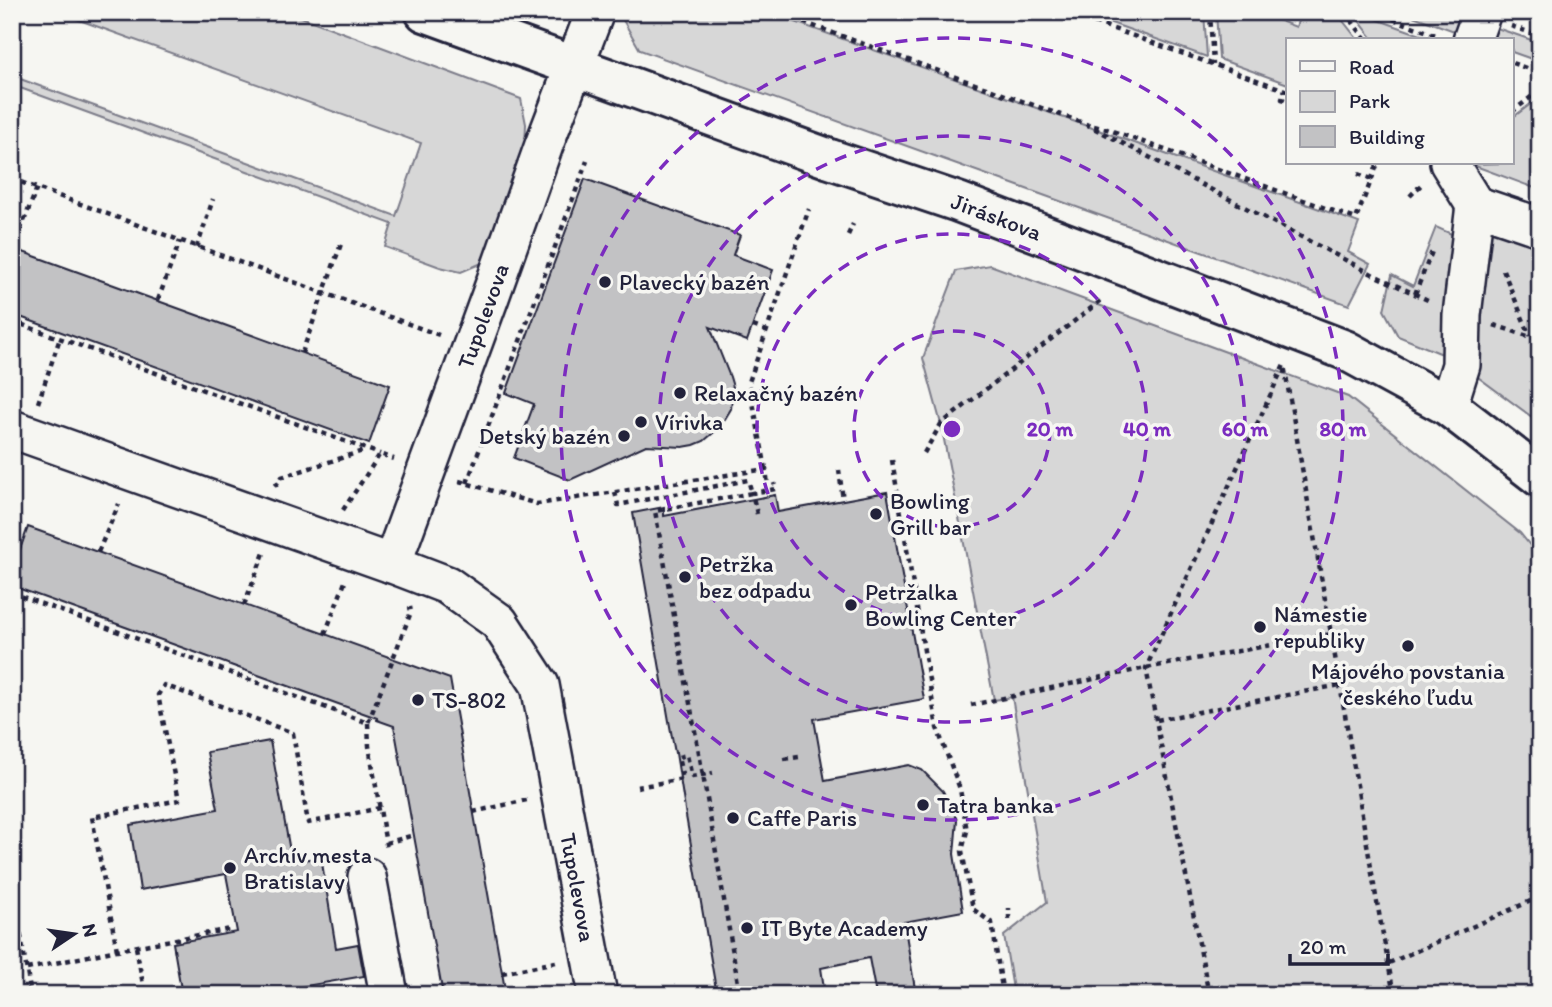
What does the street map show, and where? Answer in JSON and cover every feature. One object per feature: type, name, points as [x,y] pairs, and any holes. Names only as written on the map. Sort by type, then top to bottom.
[{"type":"street","name":"Jiráskova","points":[[425,12],[830,159],[958,202],[1345,349],[1448,406],[1540,477]]},
{"type":"street","name":"Tupolevova","points":[[392,564],[595,12]]},
{"type":"street","points":[[1473,38],[1482,12]]},
{"type":"street","points":[[1448,406],[1461,365],[1462,315],[1475,205],[1450,164]]},
{"type":"street","points":[[1475,205],[1540,227]]},
{"type":"street","name":"Tupolevova","points":[[20,432],[260,530],[324,539],[447,585],[499,622],[540,685],[598,995]]},
{"type":"street","points":[[367,877],[389,995]]},
{"type":"path","points":[[775,12],[1356,219],[1378,164]]},
{"type":"path","points":[[928,19],[930,12]]},
{"type":"path","points":[[1066,12],[1285,90],[1282,99],[1286,100]]},
{"type":"path","points":[[1210,12],[1213,65]]},
{"type":"path","points":[[1345,12],[1365,38]]},
{"type":"path","points":[[1374,12],[1445,38]]},
{"type":"path","points":[[1514,64],[1540,73]]},
{"type":"path","points":[[1514,110],[1540,90]]},
{"type":"path","points":[[1086,124],[1376,276],[1462,315],[1540,340]]},
{"type":"path","points":[[467,484],[587,161]]},
{"type":"path","points":[[1358,174],[1372,179]]},
{"type":"path","points":[[12,179],[197,248],[472,345]]},
{"type":"path","points":[[13,249],[37,188]]},
{"type":"path","points":[[197,248],[213,198]]},
{"type":"path","points":[[740,995],[704,775],[655,511],[776,489],[766,470],[749,382],[809,209]]},
{"type":"path","points":[[848,235],[853,224]]},
{"type":"path","points":[[158,300],[180,241]]},
{"type":"path","points":[[302,353],[341,244]]},
{"type":"path","points":[[924,453],[941,424],[1102,299]]},
{"type":"path","points":[[12,321],[426,471],[537,504],[766,470]]},
{"type":"path","points":[[753,326],[766,331]]},
{"type":"path","points":[[20,432],[60,338]]},
{"type":"path","points":[[1209,995],[1146,668],[1284,365],[1394,995]]},
{"type":"path","points":[[244,605],[260,530],[282,477],[367,450]]},
{"type":"path","points":[[324,539],[380,454]]},
{"type":"path","points":[[892,460],[937,729],[960,789],[967,831],[962,851],[973,909],[992,923],[1003,995]]},
{"type":"path","points":[[839,470],[844,500]]},
{"type":"path","points":[[615,492],[618,505],[748,480],[757,514]]},
{"type":"path","points":[[98,552],[124,494]]},
{"type":"path","points":[[325,634],[347,575]]},
{"type":"path","points":[[12,593],[368,723],[411,612],[409,604]]},
{"type":"path","points":[[411,612],[423,616]]},
{"type":"path","points":[[971,705],[1146,668],[1331,634]]},
{"type":"path","points":[[117,950],[92,817],[179,800],[159,695],[164,685],[293,733],[308,822],[380,808]]},
{"type":"path","points":[[1157,720],[1340,685]]},
{"type":"path","points":[[637,786],[683,779],[678,757],[687,755],[692,777],[713,773]]},
{"type":"path","points":[[784,759],[799,757]]},
{"type":"path","points":[[473,812],[536,798]]},
{"type":"path","points":[[12,885],[31,995]]},
{"type":"path","points":[[1389,963],[1540,897]]},
{"type":"path","points":[[1009,908],[1009,920]]},
{"type":"path","points":[[27,969],[231,929]]},
{"type":"path","points":[[136,947],[145,995]]},
{"type":"path","points":[[502,973],[567,960]]},
{"type":"green space","points":[[57,12],[288,12],[521,99],[526,124],[525,147],[482,263],[461,272],[385,247],[392,224],[12,85],[12,76],[396,216],[421,143]]},
{"type":"green space","points":[[623,12],[767,12],[1359,223],[1348,252],[1370,264],[1349,305],[640,50],[623,20]]},
{"type":"green space","points":[[1080,12],[1204,12],[1207,57]]},
{"type":"green space","points":[[1216,12],[1256,12],[1296,27],[1301,12],[1336,12],[1356,38],[1286,38],[1286,83],[1219,59]]},
{"type":"green space","points":[[1402,12],[1455,12],[1463,15],[1457,32]]},
{"type":"green space","points":[[1359,13],[1429,38],[1372,38],[1357,18]]},
{"type":"green space","points":[[1491,26],[1540,43],[1540,62],[1514,53],[1514,38],[1487,38]]},
{"type":"green space","points":[[1540,97],[1540,190],[1470,164],[1514,164],[1514,116]]},
{"type":"green space","points":[[1486,220],[1540,236],[1540,423],[1452,358],[1398,336],[1384,310],[1392,275],[1413,286],[1436,227],[1478,246]]},
{"type":"green space","name":"Námestie republiky","points":[[990,265],[1348,397],[1520,533],[1540,558],[1540,995],[1014,995],[1004,936],[1047,902],[1012,697],[994,700],[941,424],[923,358],[956,271]]},
{"type":"building","points":[[585,179],[740,235],[733,255],[773,270],[747,341],[710,327],[733,387],[731,409],[720,427],[704,441],[694,445],[646,445],[570,480],[514,458],[534,404],[506,393]]},
{"type":"building","points":[[12,248],[390,385],[369,444],[12,314]]},
{"type":"building","points":[[887,492],[924,699],[814,719],[825,781],[909,765],[922,770],[943,791],[957,820],[954,854],[963,911],[904,922],[916,995],[876,995],[869,958],[821,968],[825,995],[717,995],[633,513],[664,507],[664,516],[775,495],[778,512]]},
{"type":"building","points":[[28,527],[450,679],[506,995],[443,995],[394,726],[12,586],[12,572]]},
{"type":"building","name":"Archív mesta Bratislavy","points":[[270,741],[292,862],[321,857],[336,948],[358,944],[364,976],[254,995],[182,995],[173,943],[237,932],[226,874],[140,890],[130,825],[218,809],[207,752]]},
{"type":"place","name":"Plavecký bazén","points":[[605,282]]},
{"type":"place","name":"Relaxačný bazén","points":[[680,393]]},
{"type":"place","name":"Vírivka","points":[[641,422]]},
{"type":"place","name":"Detský bazén","points":[[624,436]]},
{"type":"place","name":"Bowling Grill bar","points":[[876,514]]},
{"type":"place","name":"Petržka bez odpadu","points":[[685,577]]},
{"type":"place","name":"Petržalka Bowling Center","points":[[851,605]]},
{"type":"place","name":"Námestie republiky","points":[[1260,627]]},
{"type":"place","name":"Májového povstania českého ľudu","points":[[1408,646]]},
{"type":"place","name":"TS-802","points":[[418,700]]},
{"type":"place","name":"Tatra banka","points":[[923,805]]},
{"type":"place","name":"Caffe Paris","points":[[733,818]]},
{"type":"place","name":"Archív mesta Bratislavy","points":[[230,868]]},
{"type":"place","name":"IT Byte Academy","points":[[747,928]]}]
